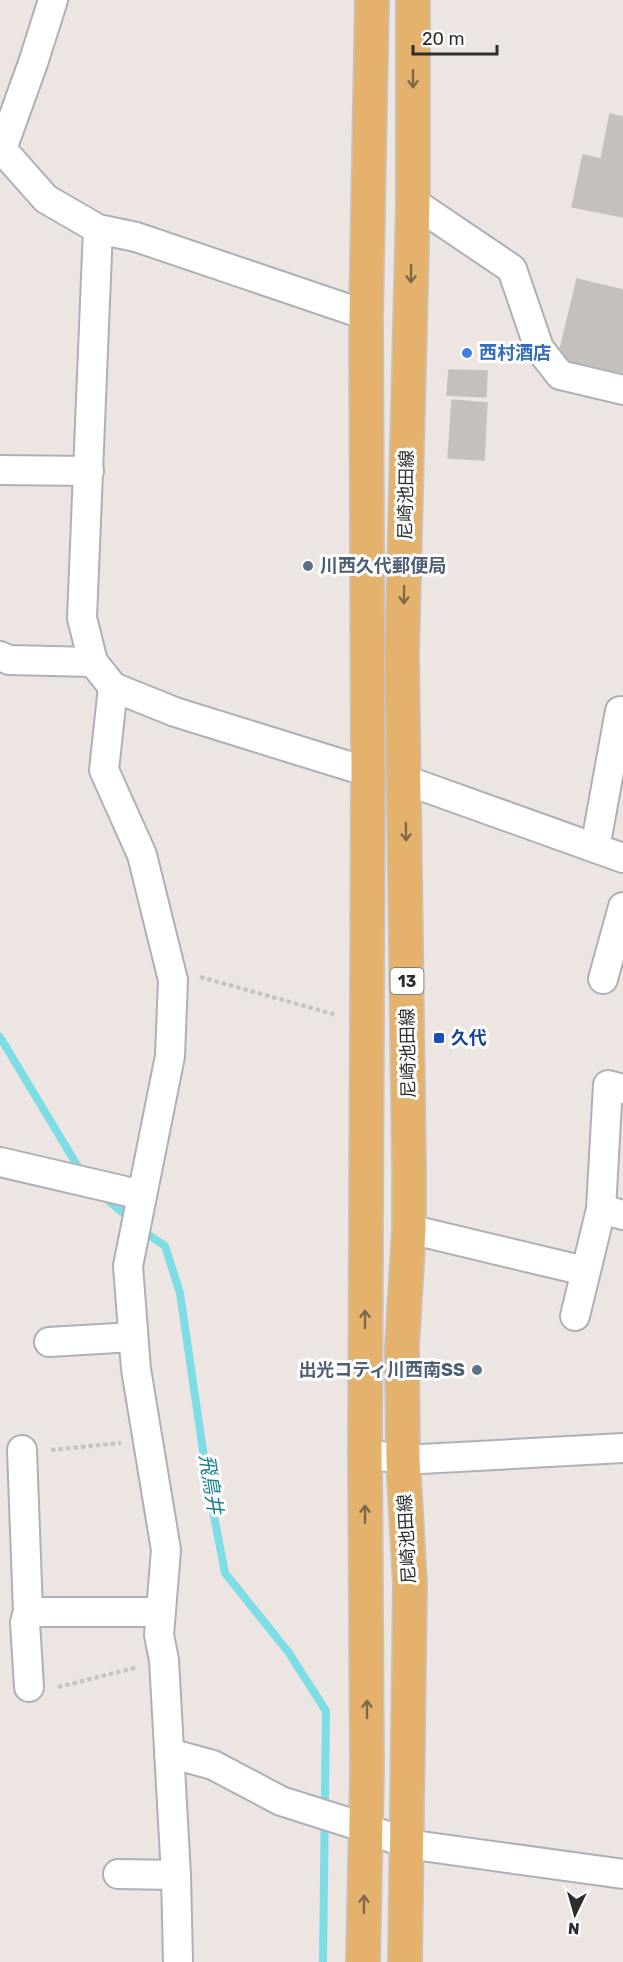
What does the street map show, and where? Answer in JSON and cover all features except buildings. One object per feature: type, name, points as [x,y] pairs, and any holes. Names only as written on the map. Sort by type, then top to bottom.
[{"type":"main road","name":"尼崎池田線","points":[[363,1962],[366,1828],[368,772],[366,315],[372,0]]},
{"type":"main road","name":"尼崎池田線","points":[[405,1962],[410,1584],[403,1460],[402,1346],[409,1229],[402,654],[412,202],[413,0]]},
{"type":"street","points":[[53,0],[33,63],[1,148],[46,199],[98,229],[136,237],[366,315]]},
{"type":"street","points":[[412,202],[512,269],[539,348],[560,375],[623,390]]},
{"type":"street","points":[[98,229],[82,618],[93,662],[113,687],[175,712],[368,772]]},
{"type":"street","points":[[0,470],[89,471]]},
{"type":"street","points":[[0,656],[9,660],[93,662]]},
{"type":"street","points":[[113,687],[104,770],[142,855],[173,980],[170,1056],[129,1266],[133,1337],[146,1441],[166,1550],[159,1635],[164,1660],[176,1875],[178,1962]]},
{"type":"street","points":[[595,848],[620,711]]},
{"type":"street","points":[[405,780],[623,858]]},
{"type":"street","points":[[603,979],[623,907]]},
{"type":"street","points":[[575,1316],[585,1271],[612,1212],[608,1085],[623,1089]]},
{"type":"street","points":[[0,1162],[142,1195]]},
{"type":"street","points":[[409,1229],[585,1271]]},
{"type":"street","points":[[49,1342],[133,1337]]},
{"type":"street","points":[[365,1453],[403,1460],[623,1448]]},
{"type":"street","points":[[22,1450],[28,1611],[25,1622],[29,1687]]},
{"type":"street","points":[[28,1611],[160,1612]]},
{"type":"street","points":[[169,1753],[213,1765],[281,1801],[366,1828],[407,1844],[623,1874]]},
{"type":"street","points":[[118,1874],[176,1875]]},
{"type":"path","points":[[170,969],[340,1016]]},
{"type":"path","points":[[22,1450],[56,1450],[146,1441]]},
{"type":"path","points":[[29,1687],[58,1687],[164,1660]]},
{"type":"waterway","name":"飛鳥井","points":[[0,1037],[83,1175]]},
{"type":"waterway","name":"飛鳥井","points":[[102,1195],[131,1220]]},
{"type":"waterway","name":"飛鳥井","points":[[140,1229],[165,1246],[180,1293],[208,1485],[225,1573],[289,1653],[326,1711],[323,1962]]},
{"type":"place","name":"西村酒店","points":[[467,353]]},
{"type":"place","name":"川西久代郵便局","points":[[308,566]]},
{"type":"place","name":"久代","points":[[439,1038]]},
{"type":"place","name":"出光コティ川西南SS","points":[[477,1370]]}]
